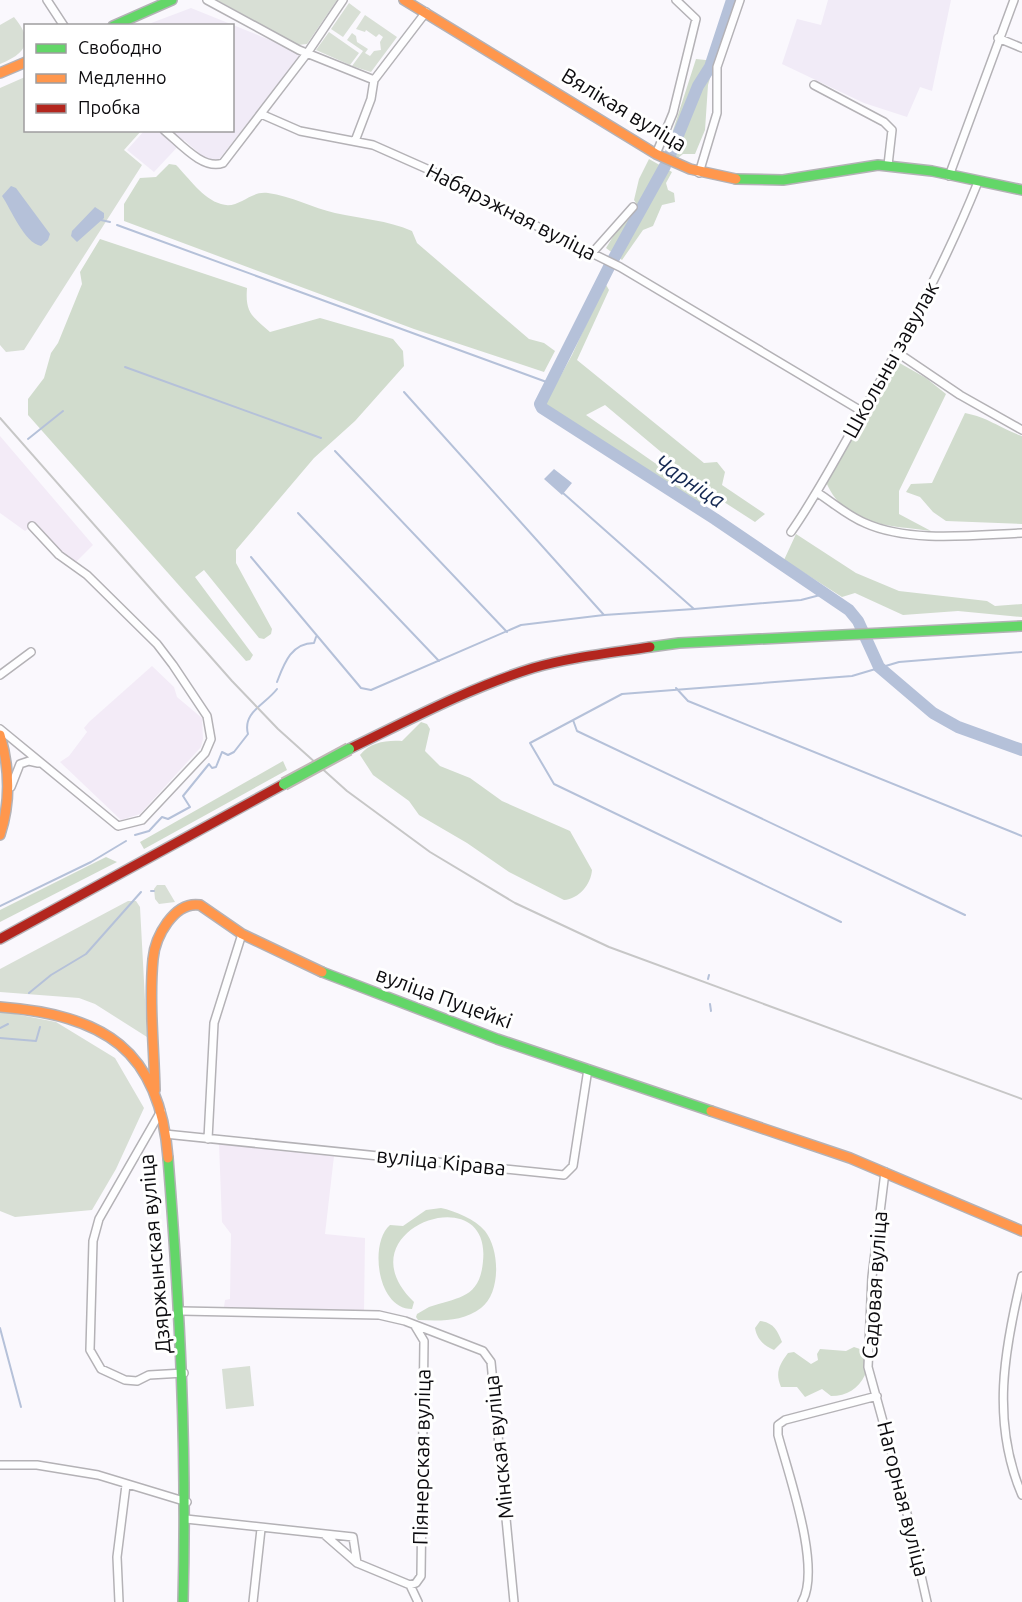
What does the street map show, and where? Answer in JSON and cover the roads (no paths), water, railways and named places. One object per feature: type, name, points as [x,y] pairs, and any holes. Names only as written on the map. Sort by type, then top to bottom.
[{"type":"main road","points":[[118,24],[172,0]]},
{"type":"main road","name":"Вялікая вуліца","points":[[404,0],[656,154],[699,173],[772,180],[801,178],[859,166],[888,165],[1022,190]]},
{"type":"main road","points":[[0,73],[24,63]]},
{"type":"main road","points":[[0,939],[349,749],[466,692],[562,661],[680,643],[1022,626]]},
{"type":"main road","points":[[0,735],[7,762],[10,792],[0,835]]},
{"type":"main road","name":"вуліца Пуцейкі","points":[[155,1090],[153,958],[163,928],[181,909],[193,904],[200,905],[242,934],[290,959],[359,988],[885,1172],[1022,1232]]},
{"type":"main road","name":"Дзяржынская вуліца","points":[[1,1007],[53,1012],[84,1021],[100,1029],[134,1058],[155,1090],[165,1134],[181,1311],[187,1502],[183,1602]]},
{"type":"street","points":[[47,0],[63,24]]},
{"type":"street","points":[[207,0],[299,50],[374,80]]},
{"type":"street","points":[[167,132],[205,162],[218,165],[228,159],[308,52],[343,0]]},
{"type":"street","points":[[656,154],[673,113],[696,19],[676,0]]},
{"type":"street","points":[[699,173],[717,113],[718,61],[740,0]]},
{"type":"street","points":[[949,176],[998,38],[1014,0]]},
{"type":"street","points":[[355,141],[371,99],[374,80],[426,12]]},
{"type":"street","points":[[998,38],[1022,48]]},
{"type":"street","points":[[814,85],[884,122],[892,130],[888,165]]},
{"type":"street","name":"Набярэжная вуліца","points":[[261,114],[300,131],[355,141],[393,153],[425,168],[620,267],[862,412]]},
{"type":"street","name":"Школьны завулак","points":[[791,532],[818,492],[898,353],[933,285],[978,182]]},
{"type":"street","points":[[593,252],[633,207]]},
{"type":"street","points":[[898,353],[960,395],[1022,430]]},
{"type":"street","points":[[818,492],[862,522],[879,529],[954,536],[1022,533]]},
{"type":"street","points":[[0,729],[113,824],[134,824],[142,820],[205,753],[211,739],[211,727],[207,716],[157,644],[87,575],[59,555],[32,526]]},
{"type":"street","points":[[0,675],[32,652]]},
{"type":"street","points":[[10,792],[20,764],[29,761],[40,764]]},
{"type":"street","points":[[208,1138],[214,1023],[242,934]]},
{"type":"street","name":"вуліца Кірава","points":[[165,1134],[564,1175],[573,1166],[588,1069]]},
{"type":"street","points":[[161,1111],[99,1219],[93,1241],[90,1350],[101,1369],[125,1380],[137,1381],[149,1375],[184,1373]]},
{"type":"street","name":"Садовая вуліца","points":[[877,1396],[868,1367],[867,1348],[885,1172]]},
{"type":"street","points":[[1022,1276],[1011,1320],[1001,1392],[1009,1452],[1022,1495]]},
{"type":"street","name":"Мінская вуліца","points":[[181,1311],[379,1315],[483,1351],[490,1362],[514,1602]]},
{"type":"street","name":"Піянерская вуліца","points":[[410,1585],[416,1583],[421,1576],[424,1341],[415,1326]]},
{"type":"street","points":[[802,1602],[807,1594],[807,1550],[778,1435],[778,1425],[785,1420],[877,1396]]},
{"type":"street","name":"Нагорная вуліца","points":[[877,1396],[927,1602]]},
{"type":"street","points":[[0,1466],[37,1466],[98,1475],[187,1502]]},
{"type":"street","points":[[119,1602],[117,1557],[126,1485]]},
{"type":"street","points":[[186,1519],[261,1529],[353,1537],[357,1563]]},
{"type":"street","points":[[253,1602],[261,1529]]},
{"type":"street","points":[[326,1536],[357,1563],[410,1585],[418,1602]]},
{"type":"water","points":[[11,186],[16,188],[50,234],[48,240],[41,246],[29,239],[18,225],[2,196]]},
{"type":"water","points":[[95,207],[104,213],[104,218],[77,242],[71,236],[72,231]]},
{"type":"water","points":[[554,469],[572,483],[562,495],[544,479]]},
{"type":"waterway","name":"Чарніца","points":[[670,155],[698,86],[710,67],[732,0]]},
{"type":"waterway","name":"Чарніца","points":[[665,166],[609,267],[540,404],[542,408],[715,519],[849,610],[858,621],[879,667],[933,713],[958,727],[1022,750]]},
{"type":"waterway","points":[[101,220],[110,222]]},
{"type":"waterway","points":[[117,225],[552,384]]},
{"type":"waterway","points":[[125,367],[321,438]]},
{"type":"waterway","points":[[404,392],[604,615],[694,609]]},
{"type":"waterway","points":[[28,439],[63,411]]},
{"type":"waterway","points":[[335,451],[507,632]]},
{"type":"waterway","points":[[563,493],[694,609],[801,600],[824,594]]},
{"type":"waterway","points":[[298,513],[439,661]]},
{"type":"waterway","points":[[251,557],[361,688],[371,690],[521,625],[604,615]]},
{"type":"waterway","points":[[277,682],[289,656],[300,647],[314,643],[316,637]]},
{"type":"waterway","points":[[841,922],[554,784],[530,743],[622,694],[852,676],[899,662],[1022,652]]},
{"type":"waterway","points":[[676,688],[688,701],[1022,836]]},
{"type":"waterway","points":[[135,835],[149,831],[162,817],[168,819],[190,807],[183,796],[209,764],[212,768],[216,767],[222,752],[228,755],[234,752],[248,734],[248,720],[252,714],[277,689]]},
{"type":"waterway","points":[[573,720],[577,731],[965,915]]},
{"type":"waterway","points":[[0,906],[91,862],[126,841]]},
{"type":"waterway","points":[[29,993],[51,975],[86,954],[141,892]]},
{"type":"waterway","points":[[708,979],[709,975]]},
{"type":"waterway","points":[[710,1004],[711,1011]]},
{"type":"waterway","points":[[0,1028],[8,1024]]},
{"type":"waterway","points":[[0,1038],[36,1041],[40,1027]]},
{"type":"waterway","points":[[0,1328],[21,1407]]},
{"type":"railway","points":[[0,418],[232,681],[278,729],[347,791],[430,852],[515,903],[609,947],[1022,1099]]}]
